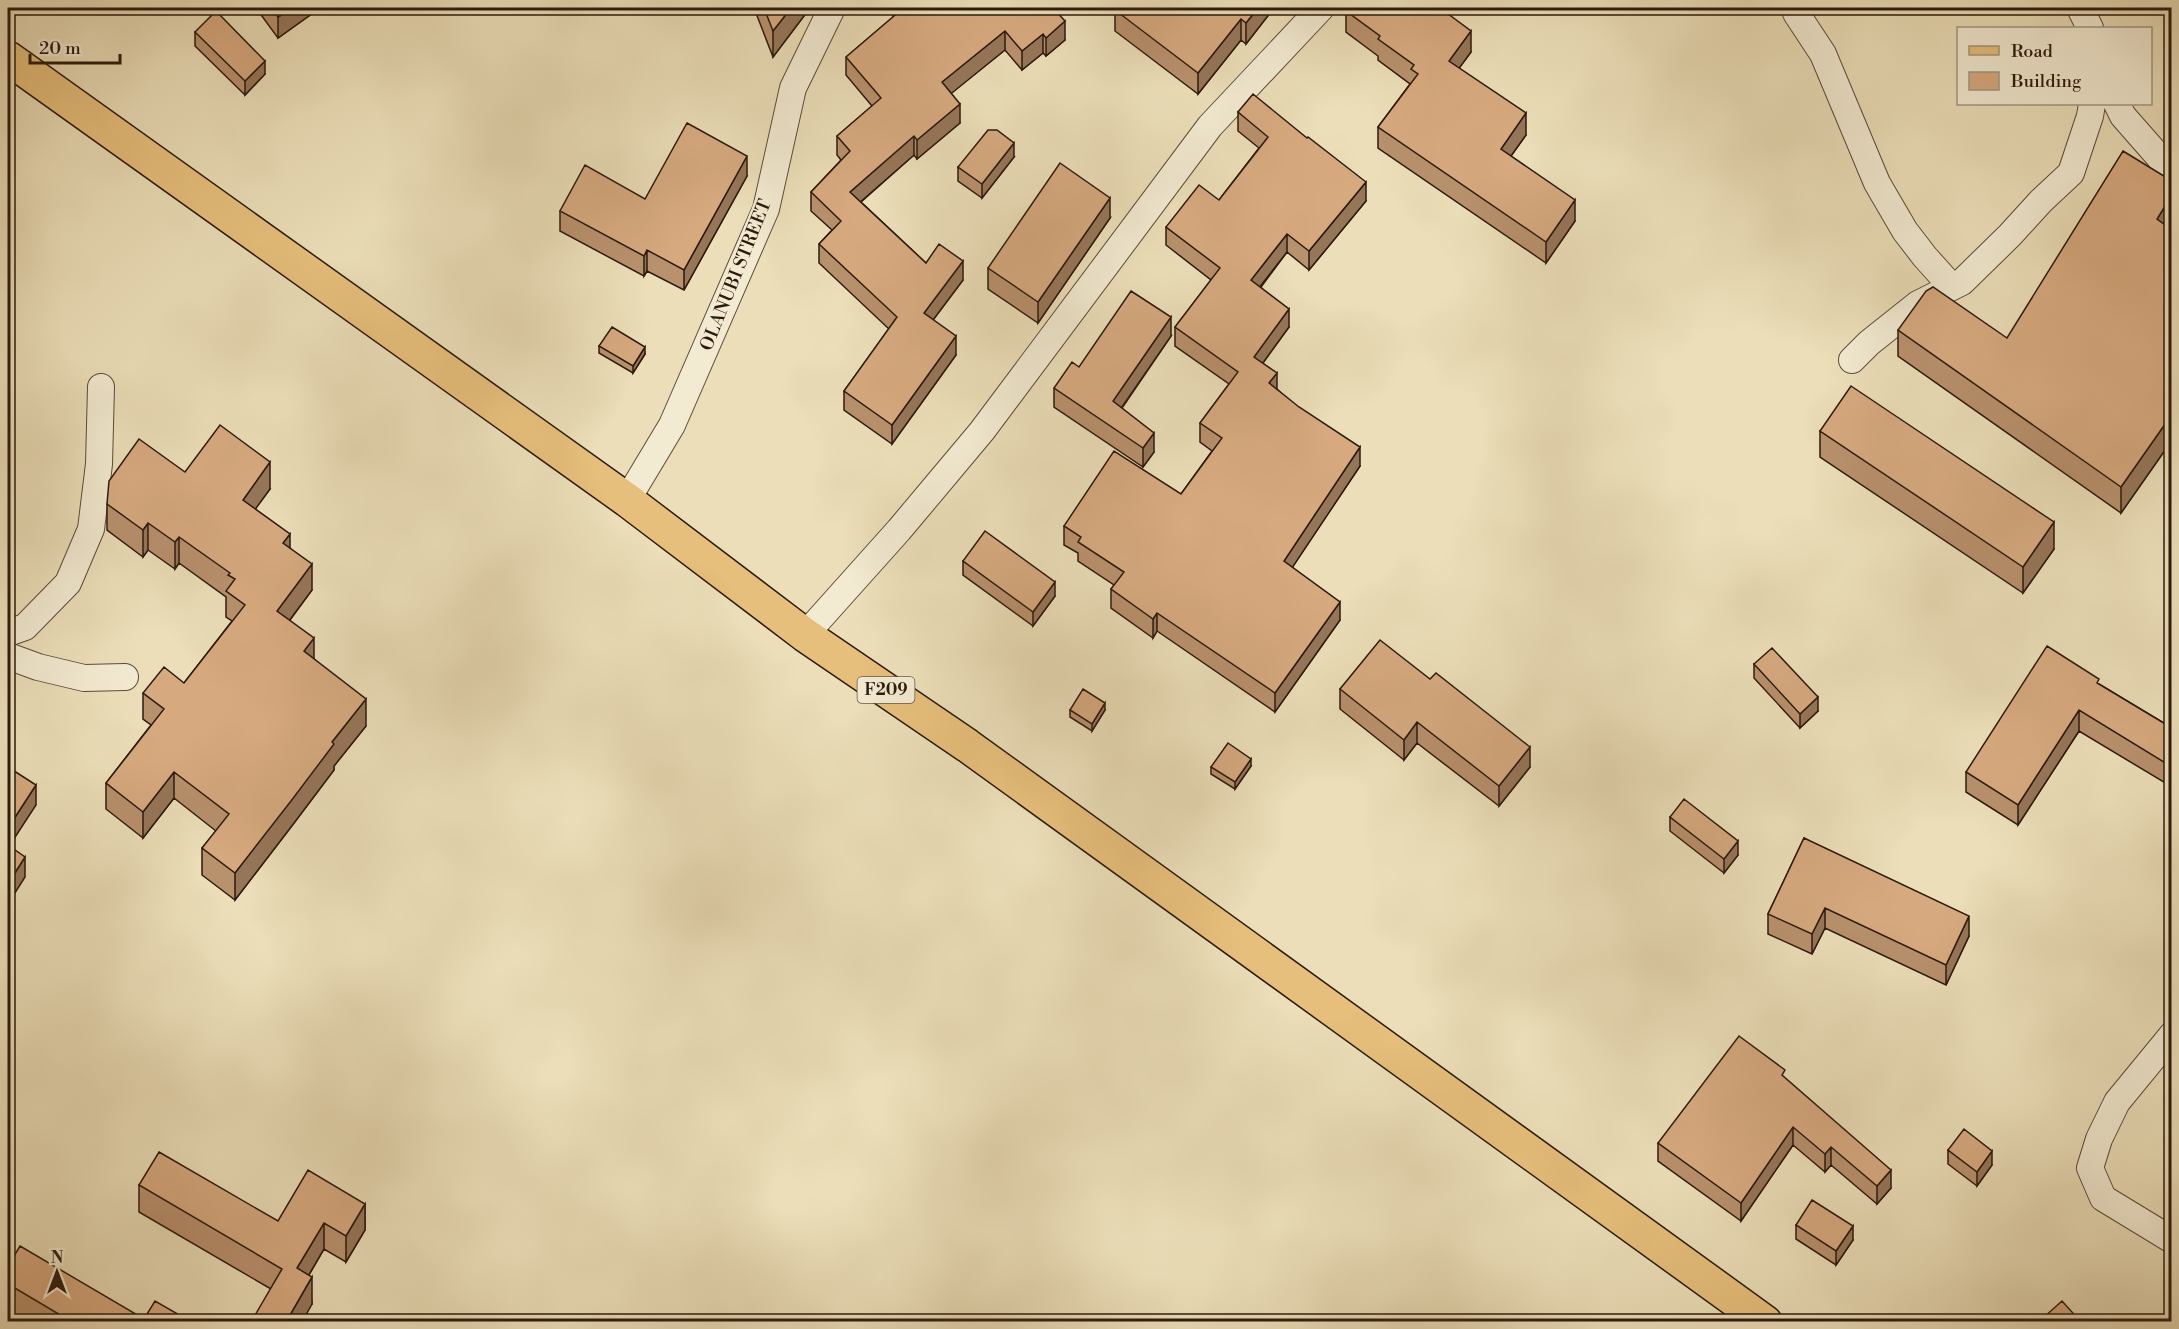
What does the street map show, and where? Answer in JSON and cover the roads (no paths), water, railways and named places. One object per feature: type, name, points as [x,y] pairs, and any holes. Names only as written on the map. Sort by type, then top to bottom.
[{"type":"main road","name":"F209","points":[[8,58],[627,500],[805,635],[968,746],[1766,1322]]},
{"type":"street","name":"OLANUBI STREET","points":[[627,500],[672,425],[766,209],[793,88],[832,8]]},
{"type":"street","points":[[805,635],[899,530],[982,431],[1210,126],[1321,8]]},
{"type":"street","points":[[2080,8],[2090,27]]},
{"type":"street","points":[[1796,13],[1823,54],[1877,183],[1905,231],[1952,287]]},
{"type":"street","points":[[1852,360],[1869,343],[1918,304],[1962,282],[2071,173],[2092,105]]},
{"type":"street","points":[[2118,105],[2123,116],[2159,157],[2172,178]]},
{"type":"street","points":[[8,633],[25,627],[68,583],[91,530],[99,464],[101,387]]},
{"type":"street","points":[[8,656],[38,668],[84,678],[125,677]]},
{"type":"street","points":[[2172,1035],[2117,1102],[2099,1139],[2090,1168],[2103,1198],[2172,1240]]}]
